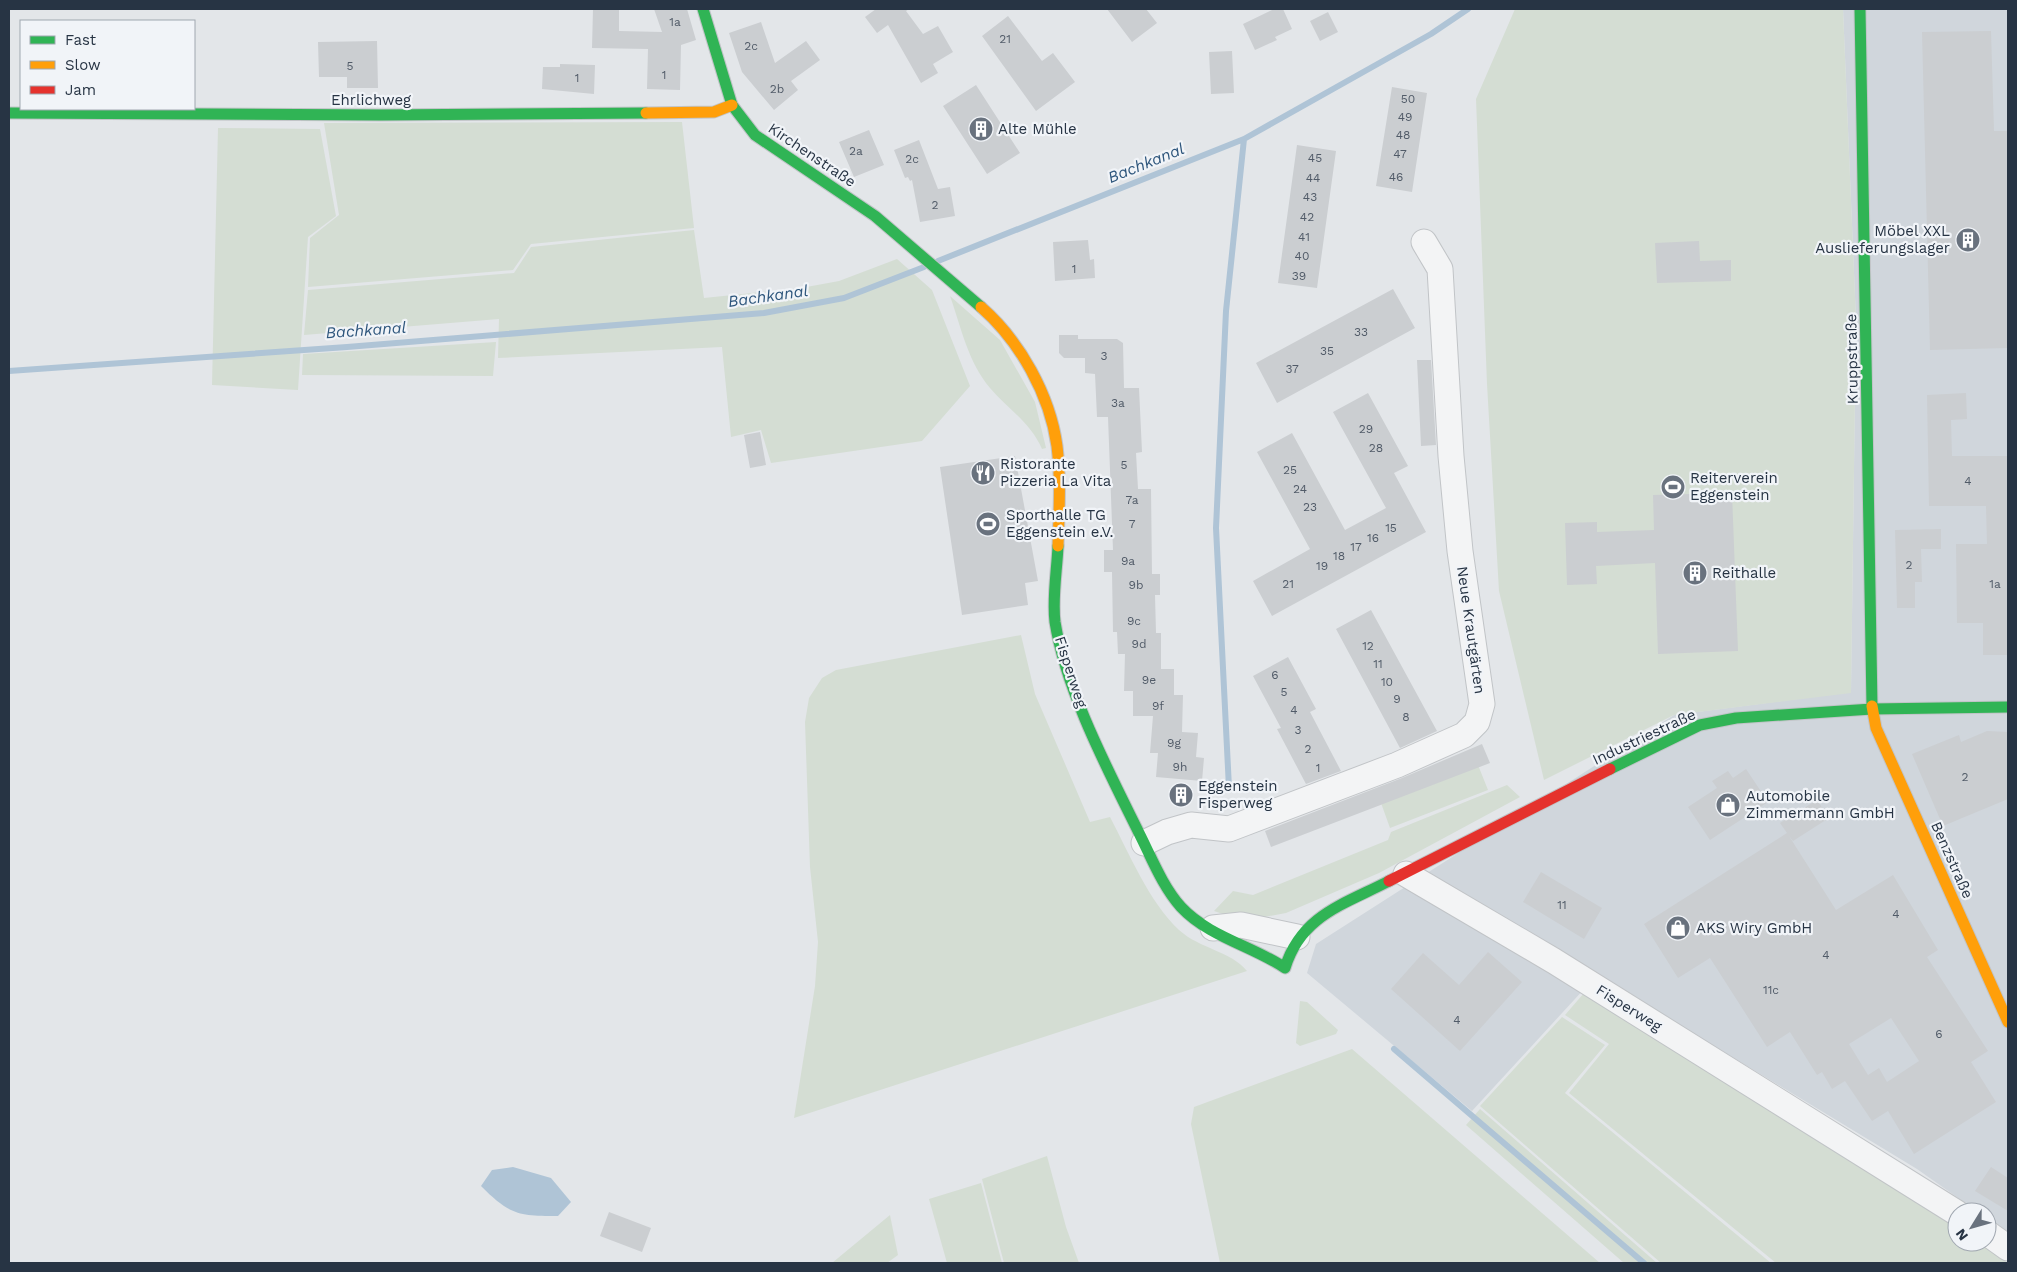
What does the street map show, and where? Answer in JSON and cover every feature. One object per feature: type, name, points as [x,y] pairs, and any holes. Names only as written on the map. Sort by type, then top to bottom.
[{"type":"street","name":"Kirchenstraße","points":[[703,9],[732,105],[755,135],[875,216],[937,270]]},
{"type":"street","name":"Kruppstraße","points":[[1860,9],[1872,709]]},
{"type":"street","name":"Ehrlichweg","points":[[9,113],[391,115],[714,112],[732,105]]},
{"type":"street","name":"Neue Krautgärten","points":[[1144,843],[1167,832],[1191,825],[1229,829],[1397,764],[1464,735],[1478,722],[1482,704],[1460,551],[1440,269],[1424,242]]},
{"type":"street","name":"Fisperweg","points":[[937,270],[996,319],[1020,352],[1038,384],[1052,421],[1057,447],[1059,510],[1055,619],[1060,646],[1072,681],[1110,774],[1167,888],[1181,907],[1196,920],[1213,928],[1234,942],[1272,959],[1285,968],[1290,950],[1297,937],[1322,916],[1406,874],[1554,961],[1947,1207]]},
{"type":"street","name":"Industriestraße","points":[[1406,874],[1669,738],[1700,725],[1736,718],[1872,709],[2008,707]]},
{"type":"street","name":"Benzstraße","points":[[1872,709],[1876,728],[2008,1022]]},
{"type":"street","points":[[1213,928],[1241,925],[1297,937]]},
{"type":"street","points":[[1997,1240],[2008,1248]]},
{"type":"shaded area","name":"Reiterverein Eggenstein","points":[[1515,9],[1843,9],[1856,320],[1851,693],[1674,715],[1544,780],[1499,591],[1487,384],[1476,99]]},
{"type":"shaded area","points":[[1843,9],[2008,9],[2008,1233],[1997,1225],[1997,1202],[1964,1202],[1917,1169],[1597,975],[1472,1111],[1307,973],[1316,944],[1674,715],[1851,692],[1856,320]]},
{"type":"shaded area","points":[[682,122],[694,228],[531,244],[513,270],[308,287],[310,238],[339,215],[324,123]]},
{"type":"shaded area","points":[[218,128],[320,129],[336,216],[308,237],[298,390],[212,385]]},
{"type":"shaded area","points":[[694,230],[704,298],[801,288],[839,281],[897,259],[932,290],[970,386],[922,441],[771,463],[761,430],[731,437],[722,347],[498,358],[499,319],[304,335],[308,290],[514,273],[531,247]]},
{"type":"shaded area","points":[[950,296],[1000,340],[1035,402],[1046,448],[1042,449],[1032,431],[982,378],[966,344]]},
{"type":"shaded area","points":[[496,342],[493,376],[302,375],[303,354]]},
{"type":"shaded area","points":[[1021,635],[1035,694],[1090,822],[1110,817],[1140,876],[1168,919],[1179,930],[1196,942],[1233,959],[1247,971],[794,1118],[815,986],[818,942],[810,867],[805,722],[809,698],[822,678],[836,670]]},
{"type":"shaded area","points":[[1478,765],[1488,790],[1390,828],[1381,803]]},
{"type":"shaded area","points":[[1507,785],[1520,797],[1379,873],[1286,913],[1259,918],[1232,917],[1214,911],[1233,891],[1253,895],[1388,840],[1391,832]]},
{"type":"shaded area","points":[[1584,993],[1947,1219],[1947,1252],[1993,1252],[2008,1263],[1776,1263],[1569,1093],[1609,1044],[1565,1015]]},
{"type":"shaded area","points":[[1300,1001],[1307,1002],[1338,1030],[1336,1034],[1300,1046],[1296,1043]]},
{"type":"shaded area","points":[[1562,1017],[1605,1045],[1565,1093],[1771,1263],[1661,1263],[1480,1106]]},
{"type":"shaded area","points":[[1352,1049],[1600,1263],[1220,1263],[1191,1124],[1194,1107]]},
{"type":"shaded area","points":[[1480,1109],[1657,1263],[1624,1263],[1466,1125]]},
{"type":"shaded area","points":[[1047,1156],[1066,1227],[1079,1263],[1004,1263],[982,1179]]},
{"type":"shaded area","points":[[981,1183],[1002,1263],[947,1263],[929,1199]]},
{"type":"shaded area","points":[[890,1215],[898,1255],[887,1263],[832,1263]]},
{"type":"water","points":[[513,1167],[551,1178],[571,1202],[558,1216],[524,1214],[508,1208],[481,1186],[492,1170]]},
{"type":"building","points":[[593,9],[619,9],[619,31],[662,32],[654,9],[687,9],[696,40],[681,45],[680,90],[647,89],[648,49],[592,48]]},
{"type":"building","points":[[876,9],[909,9],[906,11],[923,34],[938,26],[953,52],[933,64],[938,73],[921,83],[888,25],[877,33],[865,17]]},
{"type":"building","points":[[1107,9],[1146,9],[1157,23],[1132,42]]},
{"type":"building","points":[[1274,9],[1283,9],[1292,29],[1275,37],[1277,40],[1255,50],[1243,24]]},
{"type":"building","points":[[1328,12],[1338,32],[1320,41],[1310,21]]},
{"type":"building","points":[[1008,16],[1042,61],[1053,53],[1075,82],[1036,111],[982,36]]},
{"type":"building","points":[[761,22],[775,63],[806,41],[820,60],[791,81],[798,90],[774,110],[742,72],[729,33]]},
{"type":"building","name":"Möbel XXL Auslieferungslager","points":[[1991,31],[1994,131],[2008,131],[2008,348],[1930,350],[1922,32]]},
{"type":"building","points":[[377,41],[378,88],[347,88],[347,77],[319,77],[318,42]]},
{"type":"building","points":[[1232,51],[1234,93],[1211,94],[1209,52]]},
{"type":"building","points":[[560,64],[595,65],[594,94],[542,89],[543,67],[560,67]]},
{"type":"building","name":"Alte Mühle","points":[[976,85],[1020,153],[987,174],[943,106]]},
{"type":"building","points":[[1392,87],[1427,93],[1412,192],[1376,186]]},
{"type":"building","points":[[869,130],[884,165],[854,177],[839,142]]},
{"type":"building","points":[[919,140],[938,189],[950,187],[955,216],[920,222],[912,180],[910,181],[908,177],[905,178],[894,150]]},
{"type":"building","points":[[1297,145],[1336,151],[1317,288],[1278,283]]},
{"type":"building","points":[[1088,240],[1090,260],[1094,259],[1095,278],[1055,281],[1053,242]]},
{"type":"building","points":[[1699,241],[1700,261],[1731,260],[1731,281],[1657,283],[1655,243]]},
{"type":"building","points":[[1393,289],[1415,328],[1277,403],[1256,363]]},
{"type":"building","points":[[1059,335],[1078,335],[1078,339],[1117,339],[1123,343],[1124,388],[1139,388],[1142,452],[1136,453],[1138,489],[1151,489],[1152,574],[1160,574],[1160,595],[1155,595],[1156,633],[1161,633],[1161,669],[1174,669],[1174,695],[1183,695],[1182,732],[1198,733],[1196,757],[1204,758],[1202,781],[1156,777],[1158,753],[1150,753],[1153,716],[1133,716],[1133,691],[1124,691],[1125,654],[1118,654],[1117,632],[1113,632],[1112,572],[1104,572],[1104,550],[1113,550],[1108,417],[1097,417],[1095,374],[1085,373],[1085,358],[1064,358],[1059,353]]},
{"type":"building","points":[[1417,360],[1431,360],[1436,445],[1421,446]]},
{"type":"building","points":[[1368,393],[1408,466],[1394,473],[1426,532],[1272,616],[1253,581],[1310,549],[1257,452],[1292,433],[1345,530],[1386,508],[1333,412]]},
{"type":"building","points":[[1966,393],[1967,419],[1951,420],[1952,456],[2008,456],[2008,655],[1983,655],[1983,623],[1957,623],[1956,544],[1987,544],[1986,506],[1929,506],[1927,395]]},
{"type":"building","points":[[760,432],[766,465],[750,468],[744,435]]},
{"type":"building","name":"Sporthalle TG Eggenstein e.V.","points":[[1015,456],[1038,581],[1025,583],[1028,605],[962,615],[940,467]]},
{"type":"building","name":"Reithalle","points":[[1732,493],[1738,651],[1658,654],[1655,563],[1596,566],[1597,584],[1567,585],[1565,523],[1597,522],[1597,532],[1654,530],[1653,495]]},
{"type":"building","points":[[1941,529],[1941,549],[1921,549],[1922,582],[1915,582],[1915,608],[1897,608],[1895,530]]},
{"type":"building","points":[[1371,610],[1437,731],[1400,748],[1336,629]]},
{"type":"building","points":[[1288,657],[1316,709],[1310,712],[1341,771],[1306,784],[1277,729],[1281,728],[1253,676]]},
{"type":"building","points":[[1987,731],[2008,732],[2008,799],[1943,826],[1912,754],[1959,735],[1961,742]]},
{"type":"building","points":[[1482,744],[1490,763],[1271,847],[1265,831],[1402,778]]},
{"type":"building","name":"Automobile Zimmermann GmbH","points":[[1746,769],[1768,802],[1710,840],[1688,807],[1717,788],[1712,781],[1728,771],[1733,778]]},
{"type":"building","points":[[1817,800],[1829,818],[1793,841],[1789,836],[1836,910],[1893,875],[1938,950],[1927,957],[1988,1051],[1971,1062],[1996,1102],[1914,1154],[1888,1111],[1872,1121],[1845,1081],[1832,1089],[1822,1072],[1817,1075],[1790,1032],[1767,1047],[1710,958],[1678,978],[1644,924],[1787,833],[1780,823]],"holes":[[[1891,1018],[1919,1061],[1887,1082],[1879,1068],[1868,1075],[1849,1044]]]},
{"type":"building","points":[[1541,872],[1602,908],[1584,939],[1523,902]]},
{"type":"building","points":[[1488,952],[1522,982],[1460,1051],[1391,989],[1423,953],[1459,985]]},
{"type":"building","points":[[1991,1167],[2008,1178],[2008,1211],[1997,1204],[1997,1202],[1993,1202],[1975,1191]]},
{"type":"building","points":[[609,1212],[651,1228],[642,1252],[600,1236]]},
{"type":"waterway","name":"Bachkanal","points":[[938,261],[1244,139],[1431,34],[1468,9]]},
{"type":"waterway","points":[[1229,788],[1216,528],[1226,311],[1244,139]]},
{"type":"waterway","name":"Bachkanal","points":[[9,371],[347,347],[764,313],[844,298],[924,267]]},
{"type":"waterway","points":[[1394,1049],[1644,1263]]},
{"type":"traffic: fast","points":[[703,9],[732,105],[755,135],[875,216],[981,307]]},
{"type":"traffic: fast","points":[[1860,9],[1872,706]]},
{"type":"traffic: fast","points":[[9,113],[381,115],[646,113]]},
{"type":"traffic: fast","points":[[1058,546],[1054,613],[1069,676],[1090,731],[1115,785],[1158,873],[1181,907],[1192,917],[1218,934],[1285,968],[1292,950],[1313,923],[1326,913],[1389,881]]},
{"type":"traffic: fast","points":[[1610,769],[1700,725],[1736,718],[1872,709],[2008,707]]},
{"type":"traffic: slow","points":[[646,113],[714,112],[732,105]]},
{"type":"traffic: slow","points":[[981,307],[1020,352],[1031,370],[1048,408],[1058,458],[1058,546]]},
{"type":"traffic: slow","points":[[1872,706],[1876,728],[2008,1022]]},
{"type":"traffic: jam","points":[[1389,881],[1610,769]]},
{"type":"place","name":"Alte Mühle","points":[[981,129]]},
{"type":"place","name":"Möbel XXL Auslieferungslager","points":[[1968,240]]},
{"type":"place","name":"Ristorante Pizzeria La Vita","points":[[983,473]]},
{"type":"place","name":"Reiterverein Eggenstein","points":[[1673,487]]},
{"type":"place","name":"Sporthalle TG Eggenstein e.V.","points":[[988,524]]},
{"type":"place","name":"Reithalle","points":[[1695,573]]},
{"type":"place","name":"Eggenstein Fisperweg","points":[[1181,795]]},
{"type":"place","name":"Automobile Zimmermann GmbH","points":[[1728,805]]},
{"type":"place","name":"AKS Wiry GmbH","points":[[1678,928]]}]
